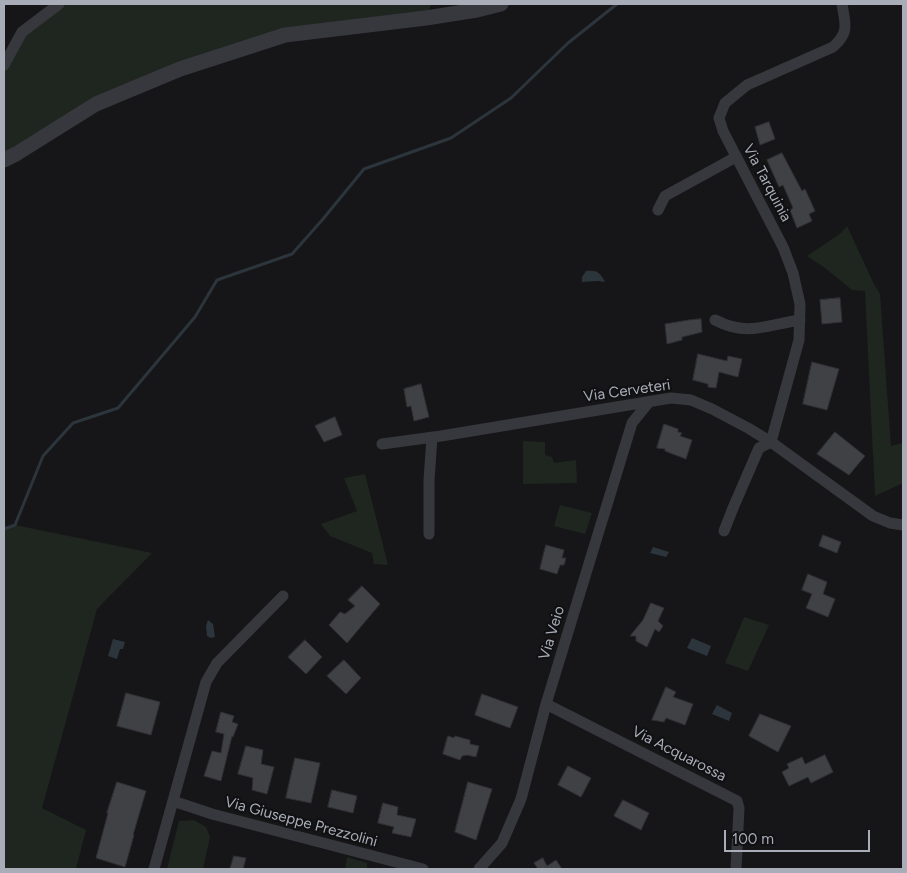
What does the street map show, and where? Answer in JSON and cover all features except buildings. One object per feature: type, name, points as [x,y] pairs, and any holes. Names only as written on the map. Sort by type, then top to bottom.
[{"type":"street","points":[[4,65],[22,32],[59,4]]},
{"type":"street","points":[[4,160],[96,104],[180,69],[284,35],[426,18],[501,4]]},
{"type":"street","name":"Via Tarquinia","points":[[770,442],[799,340],[800,304],[793,273],[783,247],[723,131],[719,118],[725,103],[747,85],[833,47],[842,39],[846,28],[842,4]]},
{"type":"street","points":[[658,210],[665,196],[736,157]]},
{"type":"street","points":[[715,320],[726,326],[739,329],[760,328],[800,320]]},
{"type":"street","name":"Via Cerveteri","points":[[382,444],[432,438],[671,398],[691,400],[719,412],[770,442],[873,516],[890,523],[903,525]]},
{"type":"street","name":"Via Veio","points":[[479,869],[502,843],[521,799],[546,704],[632,423],[648,402]]},
{"type":"street","points":[[429,534],[432,438]]},
{"type":"street","points":[[724,531],[759,448],[770,442]]},
{"type":"street","points":[[154,869],[206,682],[217,663],[283,596]]},
{"type":"street","name":"Via Acquarossa","points":[[546,704],[737,801],[739,808],[736,869]]},
{"type":"street","name":"Via Giuseppe Prezzolini","points":[[173,801],[212,814],[423,869]]},
{"type":"shaded area","points":[[59,4],[431,4],[429,11],[285,35],[96,104],[4,160],[4,65],[22,32]]},
{"type":"shaded area","points":[[847,226],[880,294],[891,446],[903,443],[903,483],[875,496],[865,291],[852,290],[807,256],[841,233]]},
{"type":"shaded area","points":[[586,271],[598,272],[605,282],[582,282],[582,277]]},
{"type":"shaded area","points":[[523,441],[545,442],[545,455],[552,457],[554,463],[576,460],[577,483],[523,484]]},
{"type":"shaded area","points":[[365,474],[388,565],[374,564],[372,553],[330,536],[321,524],[357,511],[344,478]]},
{"type":"shaded area","points":[[560,505],[592,513],[585,534],[554,526]]},
{"type":"shaded area","points":[[15,525],[152,553],[97,609],[42,808],[86,830],[76,869],[4,869],[4,529]]},
{"type":"shaded area","points":[[653,547],[669,552],[666,557],[650,553]]},
{"type":"shaded area","points":[[744,617],[769,625],[748,671],[725,663]]},
{"type":"shaded area","points":[[208,620],[213,624],[215,637],[207,636],[206,626]]},
{"type":"shaded area","points":[[692,638],[711,646],[707,656],[687,648]]},
{"type":"shaded area","points":[[113,639],[125,642],[123,649],[120,649],[117,659],[108,656]]},
{"type":"shaded area","points":[[717,705],[732,713],[729,721],[712,714]]},
{"type":"shaded area","points":[[194,820],[206,827],[210,837],[203,869],[167,869],[179,821]]},
{"type":"shaded area","points":[[347,857],[367,863],[367,868],[372,869],[345,869]]},
{"type":"waterway","points":[[4,529],[15,525],[43,456],[73,423],[118,408],[195,317],[217,280],[292,254],[364,169],[451,138],[511,98],[568,43],[617,4]]}]
